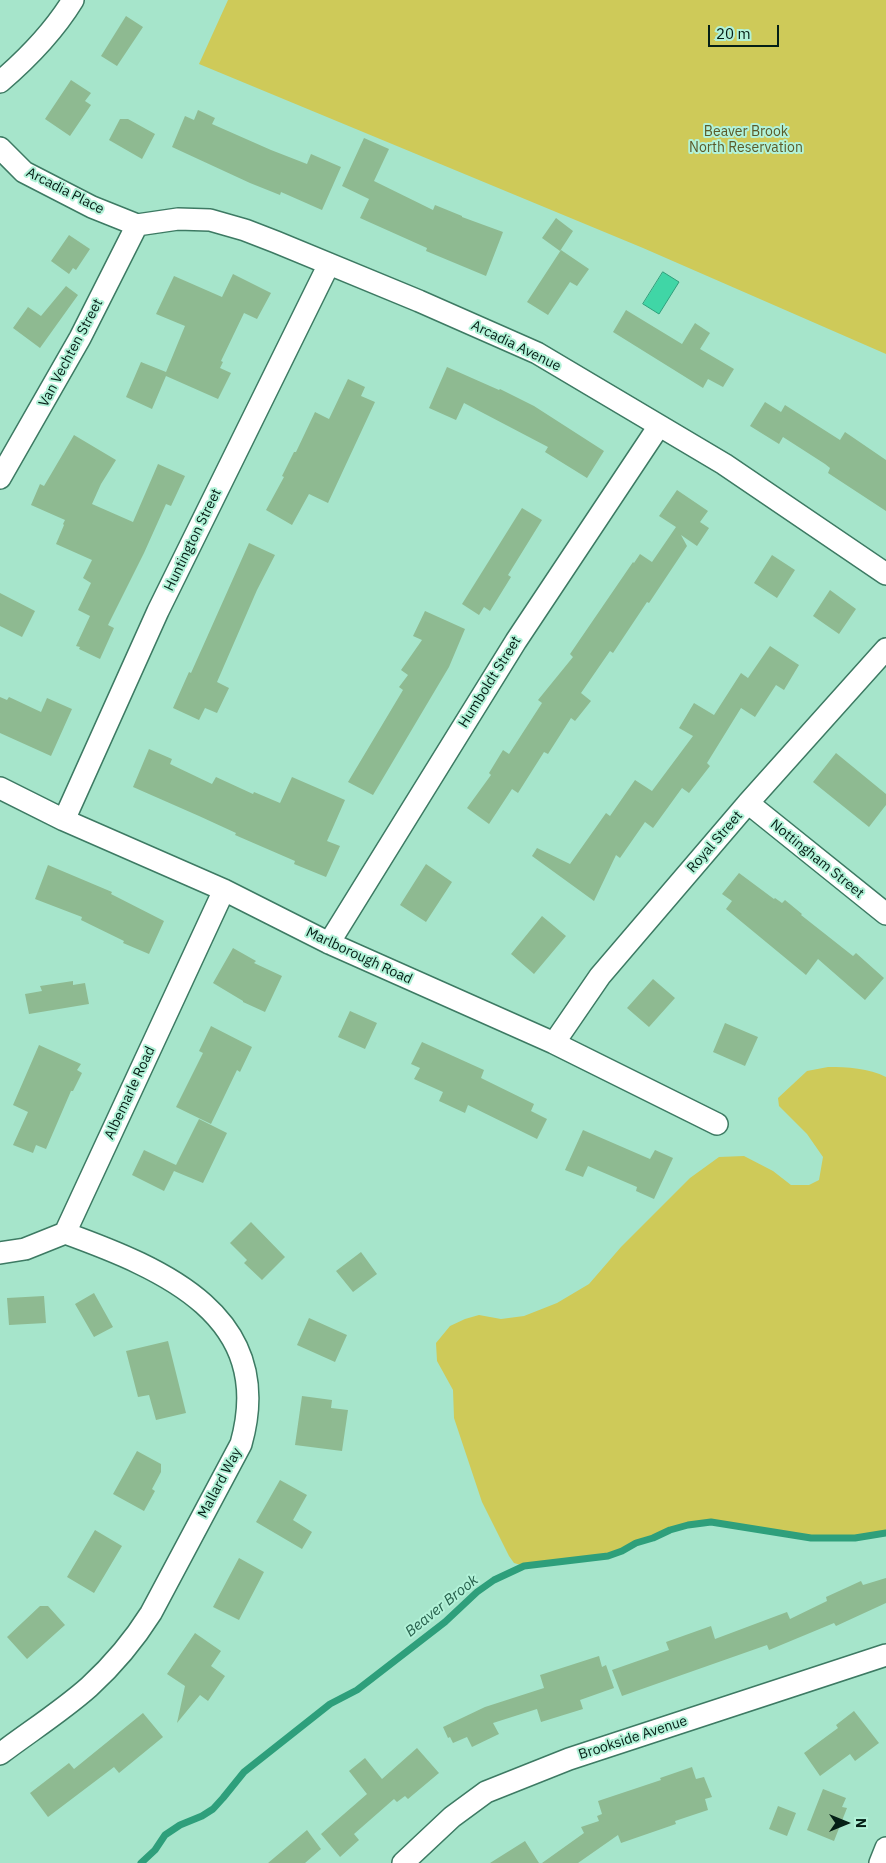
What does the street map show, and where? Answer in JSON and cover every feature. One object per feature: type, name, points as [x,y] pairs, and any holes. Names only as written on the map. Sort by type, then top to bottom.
[{"type":"street","points":[[0,82],[23,62],[62,17],[73,0]]},
{"type":"street","name":"Arcadia Place","points":[[0,148],[24,172],[92,207],[137,226]]},
{"type":"street","name":"Arcadia Avenue","points":[[137,226],[178,219],[210,220],[268,239],[419,301],[537,353],[724,464],[886,574]]},
{"type":"street","name":"Van Vechten Street","points":[[0,478],[80,338],[137,226]]},
{"type":"street","name":"Huntington Street","points":[[64,820],[158,610],[329,264]]},
{"type":"street","name":"Humboldt Street","points":[[329,943],[516,641],[659,426]]},
{"type":"street","name":"Royal Street","points":[[554,1043],[600,976],[748,803],[886,649]]},
{"type":"street","name":"Marlborough Road","points":[[0,788],[64,820],[224,890],[329,943],[554,1043],[718,1124]]},
{"type":"street","name":"Nottingham Street","points":[[748,803],[886,914]]},
{"type":"street","name":"Albemarle Road","points":[[66,1233],[224,890]]},
{"type":"street","points":[[0,1253],[25,1250],[66,1233]]},
{"type":"street","name":"Mallard Way","points":[[0,1754],[89,1687],[137,1635],[151,1613],[241,1444],[246,1425],[247,1385],[242,1362],[231,1336],[210,1308],[190,1292],[154,1271],[108,1249],[66,1233]]},
{"type":"street","name":"Brookside Avenue","points":[[417,1859],[452,1817],[486,1792],[569,1759],[886,1655]]},
{"type":"street","points":[[880,1863],[886,1848]]},
{"type":"green space","name":"Beaver Brook North Reservation","points":[[228,0],[886,0],[886,354],[643,248],[199,64]]},
{"type":"green space","points":[[828,1067],[865,1070],[886,1077],[886,1533],[855,1538],[811,1538],[711,1522],[670,1530],[608,1556],[524,1566],[514,1563],[482,1502],[454,1418],[453,1390],[437,1361],[436,1343],[450,1326],[465,1319],[479,1315],[501,1319],[524,1316],[557,1303],[589,1284],[621,1247],[690,1178],[719,1157],[744,1156],[773,1171],[791,1185],[809,1185],[819,1180],[823,1157],[807,1134],[779,1106],[778,1098],[807,1071]]},
{"type":"shaded area","points":[[663,272],[679,282],[659,314],[643,304]]},
{"type":"building","points":[[126,16],[143,27],[117,66],[101,56]]},
{"type":"building","points":[[71,80],[91,93],[85,101],[91,105],[70,136],[45,119]]},
{"type":"building","points":[[198,110],[215,118],[212,124],[271,150],[307,164],[311,154],[341,167],[322,210],[281,192],[280,195],[250,183],[172,147],[185,116],[194,120]]},
{"type":"building","points":[[120,119],[128,119],[155,134],[142,159],[109,140]]},
{"type":"building","points":[[364,138],[389,149],[374,181],[433,210],[435,205],[503,232],[486,276],[426,251],[427,248],[360,218],[369,199],[342,186]]},
{"type":"building","points":[[556,218],[573,231],[560,251],[542,238]]},
{"type":"building","points":[[69,235],[90,249],[76,270],[73,268],[69,274],[51,261]]},
{"type":"building","points":[[561,250],[589,269],[577,286],[570,282],[548,315],[527,302]]},
{"type":"building","points":[[233,274],[271,293],[257,319],[244,313],[221,361],[223,362],[220,368],[231,373],[218,399],[166,376],[152,409],[126,397],[141,362],[166,372],[185,326],[156,314],[174,276],[222,297]]},
{"type":"building","points":[[66,286],[78,295],[40,348],[13,328],[28,307],[41,316]]},
{"type":"building","points":[[626,310],[682,344],[695,323],[710,333],[700,349],[734,369],[723,387],[708,379],[703,388],[613,332]]},
{"type":"building","points":[[447,367],[500,389],[534,406],[604,451],[587,478],[545,452],[548,447],[464,403],[456,420],[429,408]]},
{"type":"building","points":[[348,379],[365,387],[361,396],[375,402],[328,503],[309,494],[292,525],[266,510],[315,412],[329,419]]},
{"type":"building","points":[[765,402],[781,412],[785,405],[840,440],[845,432],[886,460],[886,511],[828,473],[830,468],[825,464],[783,437],[779,444],[750,426]]},
{"type":"building","points":[[74,435],[116,460],[101,484],[92,504],[133,522],[158,464],[185,476],[171,506],[166,504],[108,625],[114,628],[100,659],[76,646],[90,616],[78,610],[91,583],[83,578],[92,560],[56,544],[65,520],[31,505],[40,484],[44,486]]},
{"type":"building","points":[[677,490],[708,511],[700,522],[709,528],[697,546],[681,535],[687,546],[613,653],[610,651],[581,693],[591,701],[575,721],[571,718],[548,754],[544,752],[518,793],[512,789],[489,824],[467,808],[491,775],[489,773],[503,750],[509,754],[542,703],[538,700],[573,657],[570,654],[633,562],[640,554],[652,562],[676,527],[659,516]]},
{"type":"building","points":[[522,508],[542,520],[508,575],[511,577],[490,611],[484,607],[479,615],[462,604]]},
{"type":"building","points":[[249,543],[275,555],[257,590],[217,682],[229,688],[217,713],[205,708],[199,720],[173,708],[189,672],[191,673]]},
{"type":"building","points":[[772,555],[795,570],[777,598],[754,583]]},
{"type":"building","points":[[830,590],[856,609],[839,634],[813,616]]},
{"type":"building","points":[[0,593],[35,611],[22,637],[0,626]]},
{"type":"building","points":[[425,611],[465,629],[449,667],[373,795],[348,782],[403,690],[399,687],[408,675],[401,670],[422,640],[413,636]]},
{"type":"building","points":[[770,646],[799,665],[784,690],[776,685],[755,717],[741,708],[707,763],[710,766],[689,793],[682,788],[653,828],[645,822],[620,858],[616,855],[594,901],[532,856],[537,848],[570,864],[606,813],[610,816],[635,780],[652,791],[693,736],[679,728],[694,703],[714,715],[741,673],[748,678]]},
{"type":"building","points":[[0,697],[7,700],[9,697],[41,712],[47,698],[72,709],[51,756],[0,733]]},
{"type":"building","points":[[149,749],[172,759],[170,764],[212,784],[216,777],[253,794],[254,792],[280,803],[292,777],[345,800],[327,841],[340,846],[326,877],[294,864],[295,861],[235,835],[236,833],[133,787]]},
{"type":"building","points":[[836,753],[886,794],[886,805],[869,827],[813,782]]},
{"type":"building","points":[[426,864],[452,882],[426,922],[400,905]]},
{"type":"building","points":[[48,865],[112,892],[111,894],[164,921],[149,954],[123,943],[124,941],[81,920],[82,917],[35,899]]},
{"type":"building","points":[[739,873],[774,899],[782,903],[785,900],[853,956],[856,953],[884,978],[865,1000],[818,959],[806,975],[726,909],[732,901],[722,894]]},
{"type":"building","points":[[542,916],[566,936],[534,974],[511,954]]},
{"type":"building","points":[[233,948],[256,961],[254,963],[282,976],[265,1012],[243,1002],[213,983]]},
{"type":"building","points":[[653,979],[675,998],[649,1027],[627,1008]]},
{"type":"building","points":[[73,981],[73,985],[85,983],[89,1004],[29,1014],[25,994],[42,991],[40,986]]},
{"type":"building","points":[[350,1011],[377,1023],[365,1049],[338,1037]]},
{"type":"building","points":[[725,1023],[758,1037],[745,1066],[713,1052]]},
{"type":"building","points":[[211,1026],[252,1047],[240,1072],[237,1070],[211,1124],[176,1107],[203,1053],[199,1051]]},
{"type":"building","points":[[422,1042],[484,1070],[481,1078],[534,1104],[531,1111],[547,1119],[537,1139],[468,1105],[465,1113],[439,1101],[443,1092],[414,1079],[420,1068],[411,1064]]},
{"type":"building","points":[[39,1045],[81,1064],[77,1070],[82,1073],[73,1091],[71,1091],[46,1149],[36,1145],[33,1153],[13,1145],[28,1112],[13,1105]]},
{"type":"building","points":[[199,1119],[227,1133],[203,1183],[174,1171],[164,1191],[132,1175],[144,1150],[176,1165]]},
{"type":"building","points":[[583,1130],[650,1159],[655,1150],[673,1158],[654,1199],[636,1191],[637,1187],[588,1166],[583,1177],[565,1170]]},
{"type":"building","points":[[251,1222],[285,1257],[262,1280],[244,1263],[247,1260],[230,1243]]},
{"type":"building","points":[[361,1252],[377,1274],[353,1292],[336,1271]]},
{"type":"building","points":[[94,1293],[113,1327],[94,1337],[75,1304]]},
{"type":"building","points":[[44,1296],[46,1323],[9,1325],[7,1298]]},
{"type":"building","points":[[309,1318],[347,1335],[335,1362],[297,1345]]},
{"type":"building","points":[[168,1341],[186,1413],[156,1420],[149,1395],[138,1397],[126,1351]]},
{"type":"building","points":[[302,1396],[332,1400],[331,1408],[348,1410],[342,1451],[295,1445]]},
{"type":"building","points":[[137,1451],[161,1464],[161,1472],[152,1489],[155,1491],[144,1511],[113,1494]]},
{"type":"building","points":[[280,1480],[307,1495],[293,1520],[312,1532],[302,1549],[256,1522]]},
{"type":"building","points":[[95,1530],[122,1546],[94,1593],[67,1577]]},
{"type":"building","points":[[239,1558],[264,1572],[239,1620],[213,1607]]},
{"type":"building","points":[[886,1578],[886,1603],[836,1626],[834,1623],[769,1650],[767,1645],[622,1696],[612,1670],[669,1650],[666,1642],[711,1626],[715,1639],[787,1612],[790,1619],[827,1601],[826,1597],[861,1581],[863,1585]]},
{"type":"building","points":[[40,1606],[48,1606],[65,1625],[27,1659],[7,1637]]},
{"type":"building","points":[[195,1633],[221,1651],[211,1666],[225,1676],[208,1701],[200,1695],[177,1723],[185,1686],[167,1674]]},
{"type":"building","points":[[599,1656],[602,1667],[606,1665],[614,1688],[580,1700],[583,1709],[541,1722],[537,1709],[493,1723],[499,1734],[472,1747],[467,1737],[453,1743],[450,1737],[448,1738],[443,1727],[485,1707],[544,1688],[540,1675]]},
{"type":"building","points":[[854,1711],[879,1743],[855,1761],[850,1754],[820,1776],[804,1753],[838,1728],[836,1725]]},
{"type":"building","points":[[143,1713],[163,1737],[119,1773],[114,1767],[48,1817],[30,1793],[69,1763],[74,1769]]},
{"type":"building","points":[[417,1748],[439,1773],[408,1799],[405,1796],[397,1802],[394,1799],[354,1834],[359,1840],[340,1857],[321,1834],[367,1794],[349,1771],[365,1758],[382,1779]]},
{"type":"building","points":[[692,1767],[696,1779],[704,1777],[712,1797],[705,1799],[708,1810],[675,1821],[676,1824],[621,1843],[618,1835],[578,1863],[542,1863],[584,1833],[581,1827],[599,1821],[597,1816],[602,1814],[598,1801],[661,1780],[660,1778]]},
{"type":"building","points":[[823,1789],[846,1798],[842,1807],[847,1808],[834,1841],[807,1830]]},
{"type":"building","points":[[778,1806],[796,1813],[787,1836],[769,1829]]},
{"type":"building","points":[[307,1830],[321,1849],[305,1863],[268,1863]]},
{"type":"building","points":[[525,1841],[539,1863],[490,1863]]},
{"type":"waterway","name":"Beaver Brook","points":[[141,1863],[155,1850],[165,1835],[180,1825],[213,1809],[244,1772],[330,1704],[357,1690],[445,1622],[477,1592],[494,1580],[524,1566],[608,1556],[670,1530],[711,1522],[811,1538],[855,1538],[886,1533]]}]
